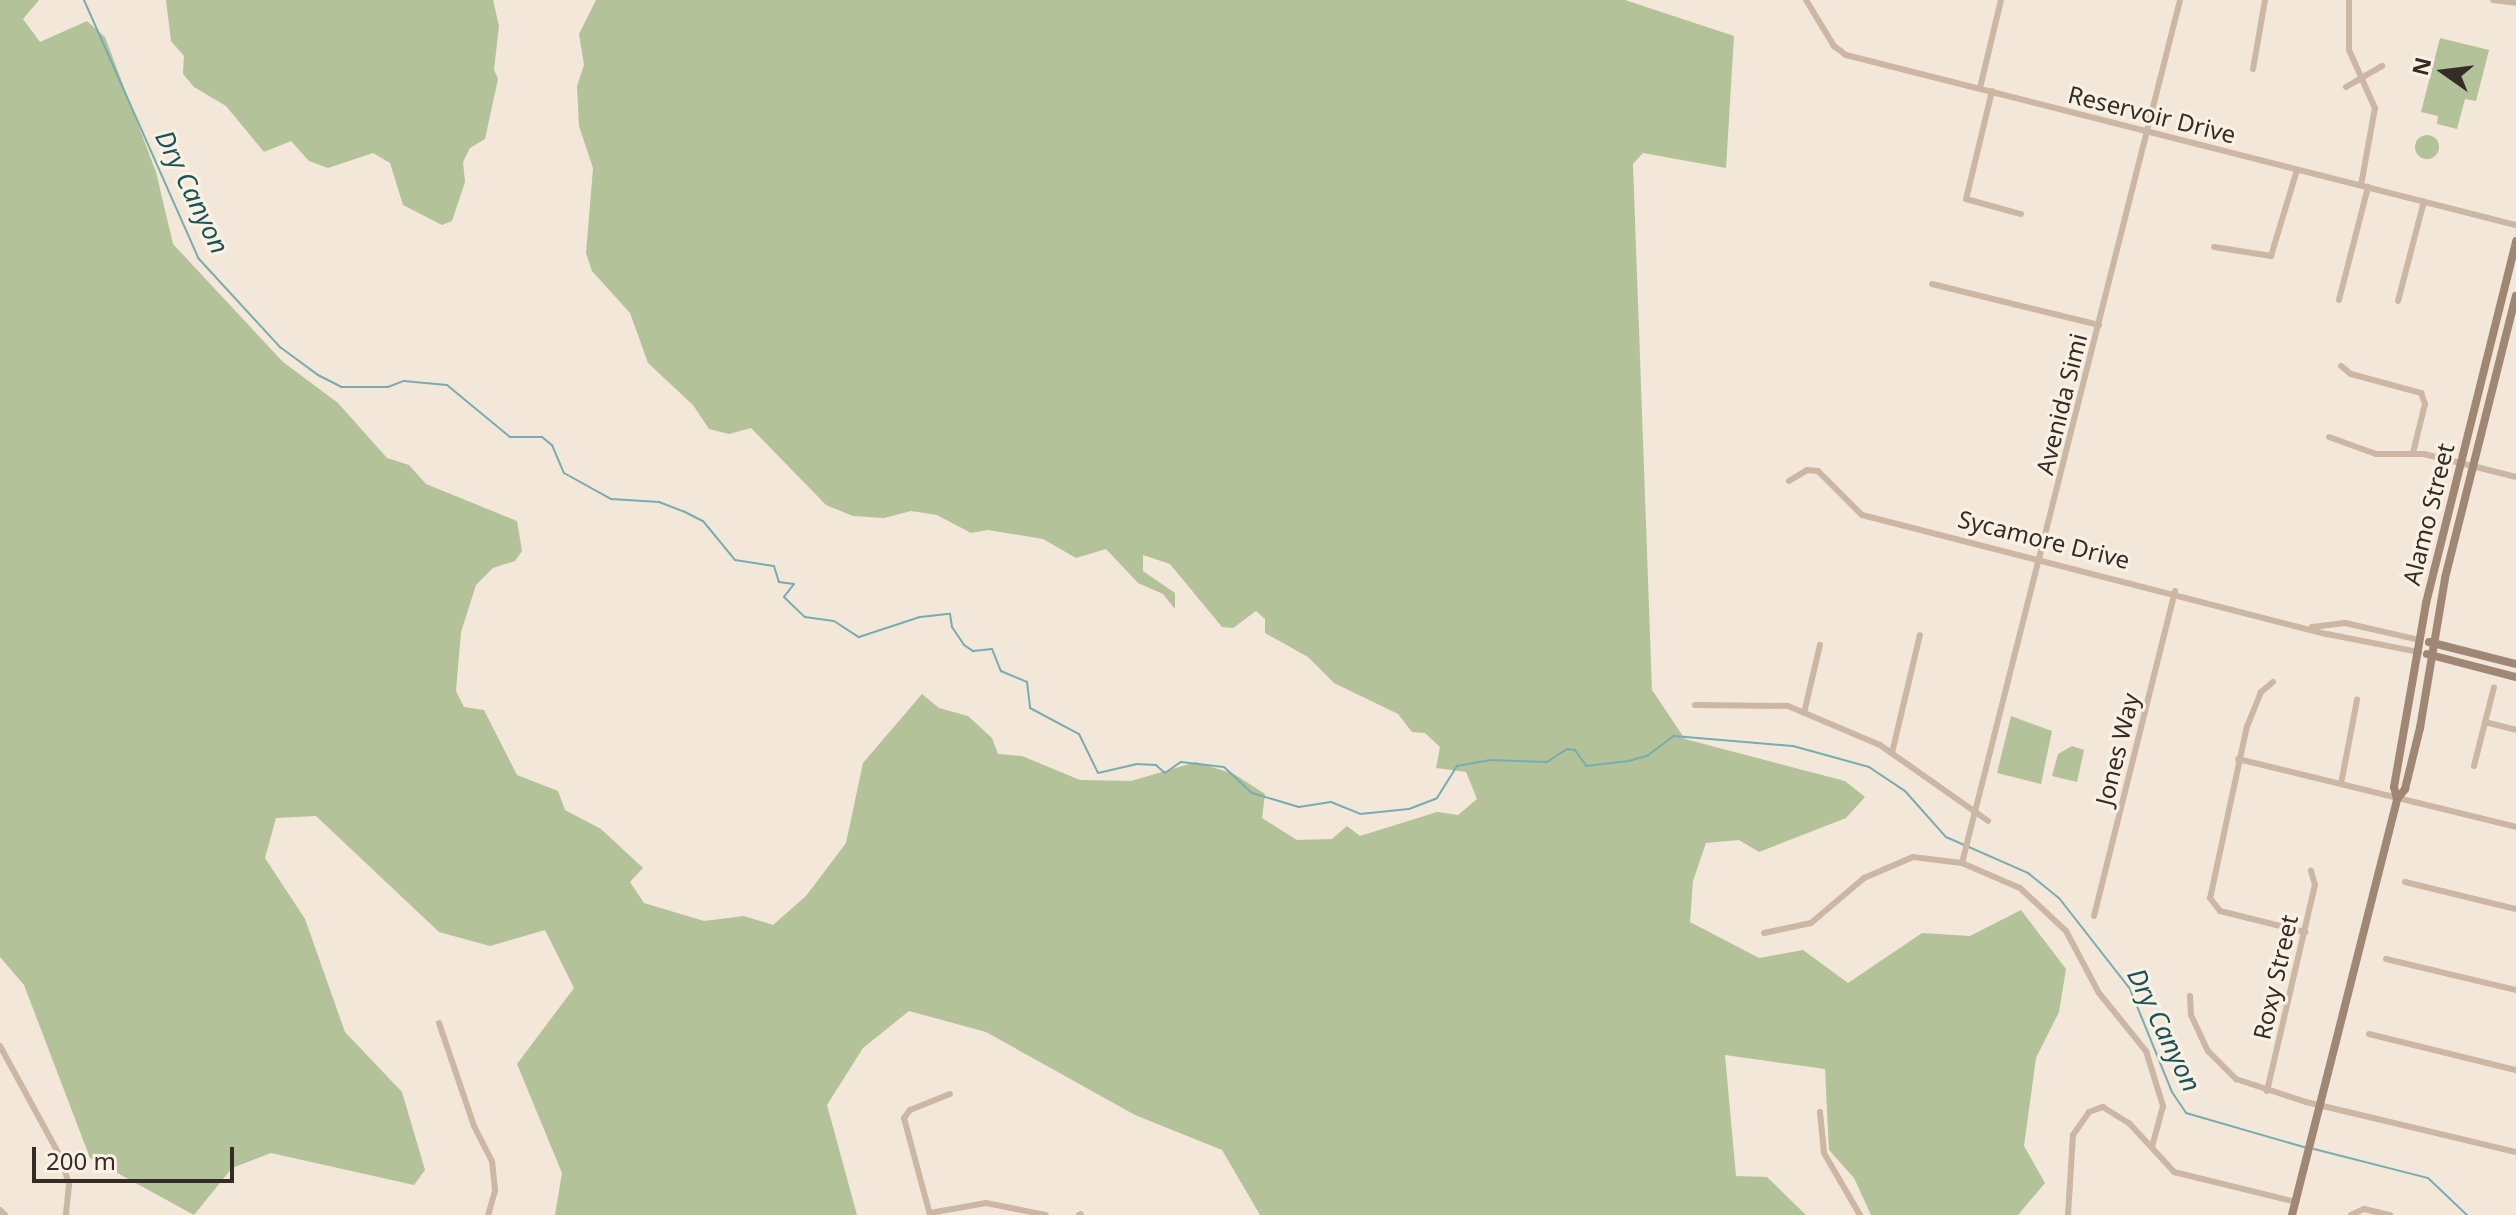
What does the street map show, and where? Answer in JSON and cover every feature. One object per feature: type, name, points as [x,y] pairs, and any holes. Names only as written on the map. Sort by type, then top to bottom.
[{"type":"main road","name":"Alamo Street","points":[[2397,799],[2394,787],[2420,640],[2460,463],[2516,241]]},
{"type":"main road","name":"Alamo Street","points":[[2292,1215],[2397,799],[2405,789],[2420,728],[2433,643],[2516,296]]},
{"type":"main road","name":"Sycamore Drive","points":[[2420,640],[2516,664]]},
{"type":"main road","name":"Sycamore Drive","points":[[2419,652],[2516,677]]},
{"type":"street","name":"Reservoir Drive","points":[[1806,0],[1842,53],[2516,225]]},
{"type":"street","points":[[1980,88],[2001,0]]},
{"type":"street","name":"Avenida Simi","points":[[1962,862],[1971,838],[2180,0]]},
{"type":"street","points":[[2253,69],[2265,0]]},
{"type":"street","points":[[2339,300],[2375,120],[2364,77],[2346,34],[2349,0]]},
{"type":"street","points":[[2493,0],[2514,4]]},
{"type":"street","points":[[2346,87],[2382,66]]},
{"type":"street","points":[[1992,91],[1966,199],[2021,214]]},
{"type":"street","points":[[2214,247],[2257,258],[2271,256],[2297,170]]},
{"type":"street","points":[[2398,301],[2424,201]]},
{"type":"street","points":[[1932,284],[2099,325]]},
{"type":"street","points":[[2341,366],[2351,374],[2418,390],[2424,399],[2413,453]]},
{"type":"street","points":[[2329,437],[2376,454],[2413,453],[2516,477]]},
{"type":"street","name":"Sycamore Drive","points":[[1789,481],[1807,470],[1818,471],[1840,499],[1862,515],[2419,652]]},
{"type":"street","name":"Jones Way","points":[[2094,916],[2175,591]]},
{"type":"street","name":"Sycamore Drive","points":[[2308,627],[2345,623],[2420,640]]},
{"type":"street","points":[[1892,753],[1920,635]]},
{"type":"street","points":[[1804,713],[1820,645]]},
{"type":"street","points":[[2273,682],[2253,710],[2238,759],[2210,898],[2220,911],[2305,932]]},
{"type":"street","points":[[2474,766],[2494,687]]},
{"type":"street","points":[[2341,784],[2357,700]]},
{"type":"street","points":[[1695,705],[1788,706],[1892,753],[1976,816],[1988,821]]},
{"type":"street","points":[[2485,722],[2516,730]]},
{"type":"street","points":[[2238,759],[2516,827]]},
{"type":"street","points":[[1764,933],[1811,923],[1864,878],[1902,860],[1936,856],[1962,862],[2008,881],[2045,907],[2066,931],[2104,1001],[2140,1042],[2163,1106],[2152,1147]]},
{"type":"street","name":"Roxy Street","points":[[2267,1091],[2315,885],[2311,871]]},
{"type":"street","points":[[2405,882],[2516,909]]},
{"type":"street","points":[[2386,959],[2516,990]]},
{"type":"street","points":[[2190,996],[2191,1015],[2213,1060],[2236,1079],[2319,1105],[2516,1152]]},
{"type":"street","points":[[439,1023],[474,1126],[492,1161],[495,1191],[488,1215]]},
{"type":"street","points":[[2369,1034],[2516,1070]]},
{"type":"street","points":[[0,1046],[61,1158],[69,1185],[66,1215]]},
{"type":"street","points":[[950,1094],[906,1113],[904,1124],[930,1214],[986,1203],[1046,1215]]},
{"type":"street","points":[[2068,1215],[2073,1135],[2089,1112],[2107,1108],[2152,1147],[2174,1172],[2296,1202]]},
{"type":"street","points":[[1820,1112],[1824,1153],[1860,1215]]},
{"type":"street","points":[[0,1210],[5,1215]]},
{"type":"street","points":[[2351,1215],[2359,1210],[2390,1215]]},
{"type":"green space","points":[[0,0],[39,0],[23,19],[40,42],[87,21],[105,37],[156,172],[173,244],[283,362],[338,403],[387,458],[409,465],[426,484],[517,521],[522,551],[515,561],[493,568],[476,585],[461,632],[456,691],[464,707],[484,710],[517,775],[558,791],[565,810],[601,829],[643,868],[630,882],[644,903],[704,921],[744,916],[773,925],[806,896],[846,843],[863,763],[922,694],[939,708],[968,716],[992,738],[998,754],[1022,756],[1080,780],[1131,781],[1196,762],[1234,774],[1265,794],[1262,818],[1297,840],[1332,839],[1347,826],[1360,836],[1437,812],[1458,815],[1477,799],[1466,772],[1436,768],[1440,747],[1425,733],[1412,732],[1398,714],[1334,683],[1308,657],[1265,633],[1265,619],[1256,611],[1233,628],[1222,627],[1170,564],[1143,555],[1143,571],[1175,593],[1175,609],[1163,594],[1138,583],[1106,549],[1076,558],[1043,539],[988,530],[971,533],[937,515],[911,511],[884,518],[853,516],[826,505],[751,428],[729,434],[709,429],[693,405],[648,363],[630,313],[592,271],[586,253],[593,168],[579,126],[577,86],[584,65],[579,34],[596,0],[1625,0],[1734,36],[1726,168],[1643,153],[1633,164],[1652,690],[1685,739],[1845,781],[1865,797],[1846,818],[1759,852],[1739,840],[1706,843],[1693,881],[1690,922],[1759,958],[1803,950],[1848,983],[1922,933],[1970,936],[2021,910],[2066,969],[2059,1012],[2036,1058],[2024,1146],[2045,1183],[2018,1215],[1871,1215],[1854,1178],[1829,1150],[1825,1069],[1725,1055],[1736,1176],[1767,1177],[1806,1215],[1260,1215],[1222,1150],[1135,1115],[986,1032],[909,1011],[863,1048],[827,1105],[857,1215],[555,1215],[562,1173],[517,1064],[574,988],[545,930],[490,946],[439,932],[316,816],[276,818],[265,858],[305,919],[345,1032],[402,1092],[425,1170],[414,1185],[271,1153],[232,1168],[194,1215],[90,1158],[24,985],[0,957]]},
{"type":"green space","points":[[166,0],[493,0],[499,26],[494,70],[498,79],[485,139],[470,148],[463,162],[465,182],[452,221],[442,225],[403,205],[390,163],[373,153],[328,168],[309,161],[291,141],[264,152],[226,106],[194,87],[183,74],[184,56],[171,41]]},
{"type":"green space","points":[[2440,38],[2489,50],[2476,101],[2465,99],[2457,129],[2437,124],[2438,116],[2421,112]]},
{"type":"green space","points":[[2427,135],[2435,139],[2439,147],[2435,155],[2427,159],[2419,155],[2415,147],[2419,139]]},
{"type":"green space","points":[[2011,716],[2052,731],[2041,784],[1997,773]]},
{"type":"green space","points":[[2072,746],[2084,750],[2077,782],[2052,776],[2058,754]]},
{"type":"waterway","name":"Dry Canyon","points":[[84,0],[199,259],[280,347],[318,375],[342,387],[388,387],[404,381],[447,385],[510,437],[542,437],[552,445],[564,473],[611,499],[659,502],[683,511],[703,521],[735,560],[774,566],[779,582],[794,584],[784,597],[805,617],[834,621],[859,637],[920,617],[950,614],[952,627],[964,645],[973,651],[992,649],[1001,671],[1027,682],[1030,708],[1079,734],[1098,773],[1136,764],[1156,765],[1165,773],[1181,762],[1224,767],[1252,793],[1299,807],[1331,802],[1360,814],[1409,809],[1437,798],[1457,766],[1490,760],[1547,762],[1567,749],[1575,750],[1586,766],[1629,761],[1647,756],[1674,736],[1793,746],[1869,767],[1905,791],[1946,837],[2028,873],[2059,898],[2130,989],[2172,1092],[2186,1113],[2307,1148]]},
{"type":"waterway","name":"Dry Canyon","points":[[2314,1149],[2428,1178],[2467,1215]]}]
